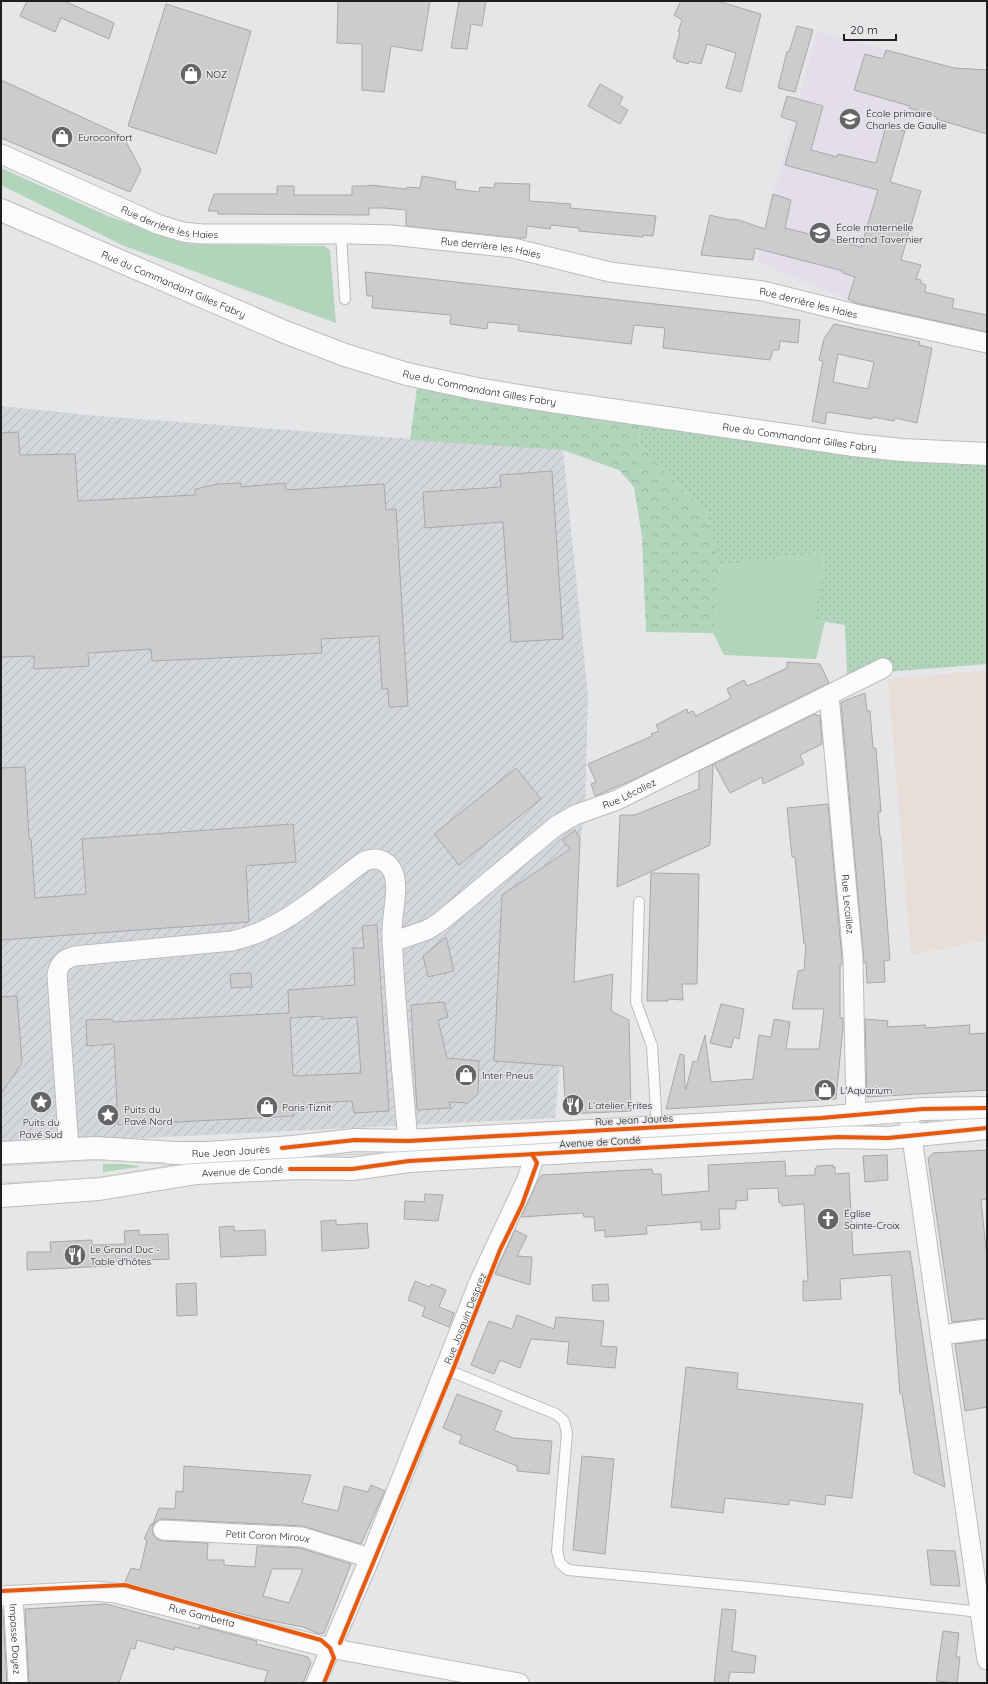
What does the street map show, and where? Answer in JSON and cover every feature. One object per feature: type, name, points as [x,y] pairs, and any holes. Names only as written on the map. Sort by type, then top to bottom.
[{"type":"main road","name":"Rue du Commandant Gilles Fabry","points":[[1,210],[286,332],[345,355],[426,379],[550,401],[860,446],[902,450],[987,454]]},
{"type":"main road","name":"Rue Jean Jaurès","points":[[1,1153],[96,1148],[175,1153],[208,1153],[292,1147],[355,1140],[531,1144],[657,1128],[908,1110],[987,1108]]},
{"type":"main road","points":[[911,1136],[987,1128]]},
{"type":"main road","name":"Avenue de Condé","points":[[1,1196],[99,1189],[196,1174],[298,1168],[352,1169],[531,1144],[838,1137],[869,1139],[911,1136]]},
{"type":"street","name":"Rue derrière les Haies","points":[[1,154],[157,224],[178,230],[211,234],[341,234],[417,237],[513,248],[610,272],[763,291],[855,314],[987,342]]},
{"type":"street","name":"Rue Lécaliez","points":[[392,942],[427,930],[440,922],[556,826],[569,818],[617,800],[884,668]]},
{"type":"street","name":"Rue Lecaillez","points":[[828,695],[853,958],[856,1114]]},
{"type":"street","points":[[69,1149],[58,975],[58,968],[65,960],[75,956],[232,941],[250,937],[308,904],[363,862],[374,858],[386,862],[394,875],[395,888],[392,917],[392,942],[408,1141]]},
{"type":"street","points":[[908,1110],[987,1660]]},
{"type":"street","name":"Rue Josquin Desprez","points":[[316,1683],[370,1558],[479,1282],[527,1179],[532,1164],[531,1144]]},
{"type":"street","points":[[940,1335],[987,1329]]},
{"type":"street","name":"Petit Coron Miroux","points":[[162,1530],[302,1537],[370,1558]]},
{"type":"street","name":"Rue Gambetta","points":[[7,1596],[110,1592],[330,1648],[519,1683]]},
{"type":"street","name":"Impasse Dayez","points":[[7,1596],[18,1683]]},
{"type":"lane","points":[[341,234],[345,299]]},
{"type":"lane","points":[[639,902],[636,1002],[652,1046],[657,1128]]},
{"type":"lane","points":[[445,1369],[556,1414],[564,1420],[567,1432],[557,1551],[560,1563],[568,1570],[771,1589],[980,1612]]},
{"type":"shaded area","name":"École primaire Charles de Gaulle","points":[[817,31],[923,60],[909,107],[905,131],[856,303],[757,262]]},
{"type":"shaded area","points":[[1,406],[97,416],[563,450],[588,696],[585,809],[580,841],[555,1118],[1,1145]]},
{"type":"shaded area","points":[[987,670],[987,940],[911,955],[888,679]]},
{"type":"green space","points":[[1,168],[108,216],[190,244],[324,246],[330,250],[336,323],[122,245],[1,185]]},
{"type":"green space","points":[[417,388],[640,425],[639,444],[706,512],[720,566],[713,633],[646,632],[642,537],[634,487],[619,470],[563,450],[410,440]]},
{"type":"green space","points":[[640,425],[897,459],[952,464],[987,465],[987,664],[847,675],[845,625],[815,620],[823,572],[824,554],[801,555],[720,566],[706,512],[639,444]]},
{"type":"green space","points":[[824,554],[816,620],[825,622],[816,659],[724,655],[713,633],[720,566],[801,555]]},
{"type":"green space","points":[[103,1164],[122,1164],[139,1167],[103,1172]]},
{"type":"building","points":[[27,1],[64,1],[114,23],[109,39],[61,18],[55,32],[20,16]]},
{"type":"building","points":[[338,1],[430,1],[422,51],[391,46],[384,92],[362,90],[362,44],[337,43]]},
{"type":"building","points":[[459,1],[486,1],[482,26],[471,24],[467,49],[451,48]]},
{"type":"building","points":[[681,1],[717,1],[761,14],[741,92],[726,88],[736,53],[707,44],[701,64],[689,61],[688,64],[676,61],[677,59],[673,58],[682,20],[674,15]]},
{"type":"building","name":"NOZ","points":[[166,4],[251,31],[216,154],[128,126]]},
{"type":"building","points":[[797,26],[813,30],[795,92],[778,88],[787,51],[789,52]]},
{"type":"building","points":[[886,50],[954,68],[987,70],[987,134],[936,119],[937,117],[909,108],[910,106],[854,90],[865,54],[883,59]]},
{"type":"building","name":"Euroconfort","points":[[1,80],[123,136],[141,170],[130,192],[1,138]]},
{"type":"building","points":[[600,84],[623,97],[619,105],[628,110],[620,124],[588,106]]},
{"type":"building","points":[[787,96],[823,106],[811,150],[837,157],[838,154],[876,163],[886,126],[905,131],[890,182],[921,191],[901,260],[921,265],[916,279],[921,280],[921,283],[926,285],[925,292],[954,299],[952,308],[987,315],[987,332],[856,303],[848,299],[855,277],[843,273],[843,271],[755,248],[753,260],[701,255],[710,215],[730,220],[739,220],[765,229],[773,194],[791,200],[785,228],[861,247],[878,190],[785,165],[797,122],[781,117]]},
{"type":"building","points":[[422,176],[456,182],[455,189],[479,192],[480,187],[494,188],[495,183],[530,184],[529,201],[571,204],[570,208],[656,216],[653,236],[643,235],[643,237],[579,231],[579,228],[551,225],[550,229],[527,226],[526,238],[517,238],[406,226],[406,210],[384,208],[369,208],[369,215],[218,214],[218,211],[208,211],[214,194],[277,194],[277,186],[294,186],[294,195],[352,195],[352,186],[369,185],[407,189],[407,187],[420,188]]},
{"type":"building","points":[[365,272],[800,320],[798,343],[780,341],[779,350],[773,350],[770,360],[663,348],[665,328],[634,325],[631,344],[518,331],[519,325],[488,322],[487,329],[450,324],[451,315],[372,308],[373,296],[367,296]]},
{"type":"building","points":[[834,324],[920,342],[919,345],[932,348],[917,423],[895,418],[894,421],[827,412],[825,424],[812,421],[823,361],[819,360],[824,339]],"holes":[[[838,354],[874,362],[868,389],[833,382]]]},
{"type":"building","points":[[18,432],[20,455],[75,454],[78,501],[195,495],[195,489],[218,484],[241,483],[241,487],[285,483],[286,490],[384,484],[386,510],[396,509],[408,706],[389,707],[388,689],[382,689],[379,636],[321,639],[322,653],[152,661],[151,649],[88,653],[89,666],[34,669],[34,656],[1,657],[1,433]]},
{"type":"building","points":[[552,471],[563,639],[511,642],[503,522],[425,528],[423,492],[501,487],[500,475]]},
{"type":"building","points":[[787,662],[820,664],[829,683],[635,779],[595,796],[591,784],[596,782],[588,764],[652,736],[651,734],[659,731],[656,725],[687,709],[688,713],[693,711],[696,716],[731,698],[727,689],[744,680],[747,686],[759,681],[787,668]]},
{"type":"building","points":[[865,693],[867,711],[870,711],[873,748],[876,748],[881,812],[878,812],[890,960],[884,961],[885,982],[867,983],[841,702]]},
{"type":"building","points":[[814,714],[820,716],[822,744],[800,755],[804,764],[763,784],[762,777],[730,793],[714,764]]},
{"type":"building","points":[[713,764],[710,845],[617,887],[620,815],[635,815],[699,789],[699,771]]},
{"type":"building","points":[[25,767],[29,839],[31,839],[35,898],[86,894],[82,839],[293,824],[296,862],[246,866],[249,922],[1,940],[1,768]]},
{"type":"building","points":[[516,768],[541,799],[459,865],[434,834]]},
{"type":"building","points":[[828,804],[842,959],[842,965],[840,965],[840,1018],[843,1018],[843,1027],[836,1099],[666,1109],[680,1054],[684,1055],[686,1089],[693,1061],[697,1062],[705,1035],[711,1082],[753,1079],[759,1035],[771,1037],[774,1019],[790,1022],[786,1049],[819,1049],[824,1009],[792,1009],[798,971],[804,970],[806,944],[804,944],[795,857],[792,857],[787,808]]},
{"type":"building","points":[[575,830],[580,838],[574,982],[613,974],[611,1011],[629,1020],[631,1111],[566,1114],[563,1066],[494,1061],[502,895],[570,849],[562,840]]},
{"type":"building","points":[[651,873],[699,874],[697,984],[682,984],[683,1000],[668,999],[668,1001],[647,1001]]},
{"type":"building","points":[[377,925],[389,1111],[354,1113],[352,1101],[309,1103],[307,1108],[294,1109],[294,1116],[118,1125],[114,1044],[87,1046],[86,1020],[112,1019],[113,1022],[289,1013],[288,990],[355,985],[353,948],[364,948],[362,926]],"holes":[[[322,1016],[322,1019],[357,1017],[361,1073],[293,1076],[290,1018]]]},
{"type":"building","points":[[446,937],[454,971],[428,977],[423,956]]},
{"type":"building","points":[[251,973],[252,987],[231,988],[230,974]]},
{"type":"building","points":[[17,996],[22,1063],[1,1094],[1,997]]},
{"type":"building","points":[[444,1002],[448,1017],[438,1020],[447,1058],[479,1061],[478,1094],[468,1103],[449,1102],[451,1108],[417,1110],[411,1005]]},
{"type":"building","points":[[721,1004],[744,1009],[739,1039],[734,1037],[731,1048],[710,1043]]},
{"type":"building","points":[[865,1019],[888,1021],[887,1027],[926,1025],[925,1028],[970,1025],[969,1034],[987,1033],[987,1090],[867,1097]]},
{"type":"building","points":[[987,1150],[987,1199],[981,1200],[987,1259],[987,1318],[952,1322],[928,1158],[933,1153]]},
{"type":"building","points":[[887,1155],[888,1180],[865,1182],[863,1156]]},
{"type":"building","points":[[785,1161],[786,1176],[815,1175],[815,1168],[817,1168],[817,1166],[833,1165],[832,1167],[835,1167],[835,1174],[849,1173],[853,1255],[910,1251],[945,1487],[914,1473],[902,1394],[900,1394],[891,1275],[840,1279],[841,1299],[803,1301],[803,1281],[808,1281],[804,1204],[782,1206],[782,1203],[779,1203],[778,1188],[747,1189],[748,1200],[736,1201],[736,1209],[719,1209],[720,1229],[701,1230],[701,1222],[646,1226],[647,1234],[605,1237],[605,1230],[595,1231],[594,1217],[584,1217],[583,1213],[521,1217],[538,1180],[542,1175],[652,1169],[653,1174],[661,1174],[662,1195],[709,1191],[708,1165]]},
{"type":"building","points":[[425,1194],[443,1195],[438,1221],[404,1219],[405,1201],[424,1202]]},
{"type":"building","points":[[336,1220],[336,1225],[367,1223],[369,1248],[322,1251],[321,1221]]},
{"type":"building","points":[[234,1226],[234,1231],[265,1230],[266,1255],[221,1257],[219,1227]]},
{"type":"building","points":[[139,1230],[139,1235],[168,1234],[169,1259],[110,1262],[110,1266],[27,1270],[27,1252],[51,1252],[50,1242],[92,1240],[92,1245],[125,1244],[124,1231]]},
{"type":"building","points":[[515,1230],[527,1236],[517,1256],[532,1257],[530,1285],[495,1274]]},
{"type":"building","points":[[415,1281],[430,1287],[431,1284],[446,1290],[439,1307],[454,1313],[449,1327],[422,1316],[425,1307],[408,1300]]},
{"type":"building","points":[[196,1283],[197,1315],[177,1316],[176,1284]]},
{"type":"building","points":[[608,1284],[609,1301],[593,1301],[592,1285]]},
{"type":"building","points":[[517,1315],[554,1329],[556,1317],[604,1321],[601,1346],[617,1347],[615,1368],[567,1364],[569,1342],[531,1339],[520,1368],[500,1360],[494,1374],[471,1365],[489,1321],[512,1329]]},
{"type":"building","points":[[987,1340],[987,1407],[965,1411],[955,1344]]},
{"type":"building","points":[[686,1367],[738,1373],[737,1389],[863,1404],[852,1498],[826,1495],[825,1505],[789,1500],[789,1505],[725,1498],[723,1513],[671,1507]]},
{"type":"building","points":[[457,1394],[502,1411],[494,1430],[513,1438],[552,1441],[549,1474],[517,1471],[517,1466],[459,1443],[462,1436],[443,1428]]},
{"type":"building","points":[[582,1456],[614,1459],[605,1554],[573,1550]]},
{"type":"building","points":[[184,1466],[311,1475],[302,1503],[338,1511],[344,1486],[368,1492],[371,1485],[385,1491],[361,1544],[303,1526],[164,1519],[158,1520],[154,1524],[152,1529],[153,1535],[157,1539],[162,1541],[208,1543],[207,1560],[224,1560],[224,1565],[255,1567],[257,1546],[300,1548],[351,1564],[324,1633],[319,1634],[303,1627],[262,1619],[206,1605],[125,1582],[131,1568],[140,1570],[147,1540],[144,1539],[151,1524],[153,1524],[159,1508],[175,1509],[176,1491],[183,1492]],"holes":[[[272,1569],[303,1569],[289,1603],[263,1596]]]},
{"type":"building","points":[[927,1550],[955,1551],[960,1586],[931,1585]]},
{"type":"building","points":[[106,1604],[199,1629],[200,1626],[257,1641],[256,1644],[308,1657],[311,1663],[303,1683],[264,1683],[268,1671],[175,1647],[174,1650],[137,1640],[135,1649],[131,1648],[119,1683],[29,1683],[25,1609]]},
{"type":"building","points":[[722,1609],[736,1610],[732,1651],[756,1656],[754,1673],[730,1672],[728,1683],[714,1683]]},
{"type":"building","points":[[1,1610],[3,1610],[7,1683],[1,1683]]},
{"type":"building","points":[[943,1631],[959,1633],[956,1657],[960,1657],[957,1683],[936,1681]]},
{"type":"tram line","points":[[1,1183],[98,1178],[186,1164],[987,1118]]},
{"type":"tram line","points":[[1,1166],[97,1160],[166,1163]]},
{"type":"cycle path","points":[[282,1148],[355,1140],[408,1141],[821,1118],[923,1109],[987,1108]]},
{"type":"cycle path","points":[[290,1169],[352,1169],[409,1161],[838,1137],[888,1138],[987,1128]]},
{"type":"cycle path","points":[[340,1643],[452,1372],[500,1250],[522,1205],[537,1163],[532,1154]]},
{"type":"cycle path","points":[[1,1591],[125,1585],[321,1640],[330,1648],[334,1658],[324,1683]]},
{"type":"place","name":"NOZ","points":[[191,74]]},
{"type":"place","name":"École primaire Charles de Gaulle","points":[[850,119]]},
{"type":"place","name":"Euroconfort","points":[[62,137]]},
{"type":"place","name":"École maternelle Bertrand Tavernier","points":[[820,233]]},
{"type":"place","name":"Inter Pneus","points":[[466,1075]]},
{"type":"place","name":"L'Aquarium","points":[[825,1090]]},
{"type":"place","name":"Puits du Pavé Sud","points":[[41,1102]]},
{"type":"place","name":"L’atelier Frites","points":[[573,1105]]},
{"type":"place","name":"Paris Tiznit","points":[[267,1107]]},
{"type":"place","name":"Puits du Pavé Nord","points":[[108,1115]]},
{"type":"place","name":"Église Sainte-Croix","points":[[828,1219]]},
{"type":"place","name":"Le Grand Duc - Table d'hôtes","points":[[75,1255]]}]
